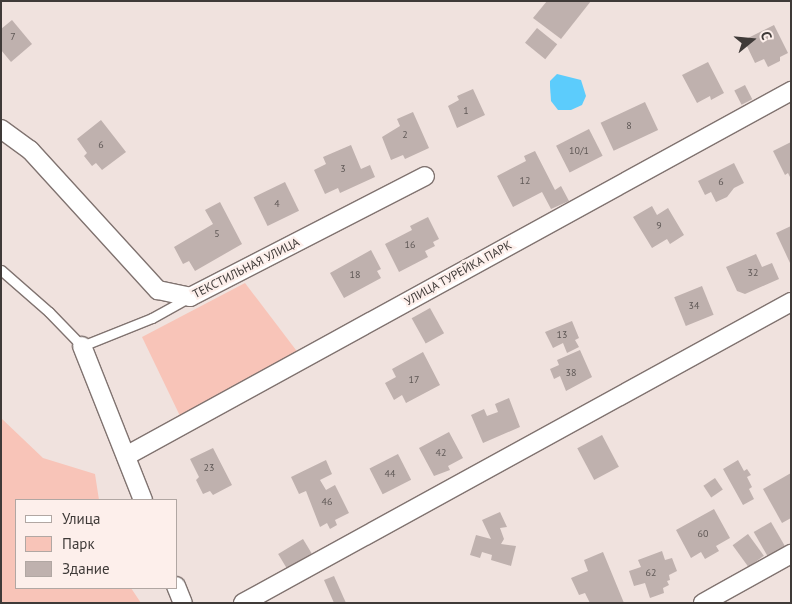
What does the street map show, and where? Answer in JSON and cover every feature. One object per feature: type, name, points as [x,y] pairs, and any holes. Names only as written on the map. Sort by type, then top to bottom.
[{"type":"street","name":"УЛИЦА ТУРЕЙКА ПАРК","points":[[126,456],[791,91]]},
{"type":"street","name":"ТЕКСТИЛЬНАЯ УЛИЦА","points":[[1,129],[30,150],[158,290],[190,297],[425,176]]},
{"type":"street","points":[[243,603],[791,302]]},
{"type":"street","points":[[82,346],[143,499]]},
{"type":"street","points":[[703,603],[791,554]]},
{"type":"street","points":[[177,589],[183,603]]},
{"type":"lane","points":[[1,270],[49,312],[82,346],[152,318],[190,297]]},
{"type":"green space","points":[[245,283],[299,354],[181,418],[142,337]]},
{"type":"green space","points":[[1,418],[43,458],[95,474],[99,499],[15,499],[15,589],[132,589],[141,603],[1,603]]},
{"type":"water","points":[[557,74],[581,80],[586,96],[582,105],[571,110],[558,110],[551,101],[550,86],[550,81]]},
{"type":"building","points":[[547,1],[591,1],[561,39],[533,18]]},
{"type":"building","points":[[12,20],[32,44],[11,62],[1,50],[1,29]]},
{"type":"building","points":[[774,25],[788,53],[780,57],[780,61],[768,67],[764,59],[755,63],[744,40]]},
{"type":"building","points":[[537,28],[557,44],[545,59],[525,43]]},
{"type":"building","points":[[708,62],[724,93],[711,100],[710,96],[697,103],[682,75]]},
{"type":"building","points":[[745,85],[752,99],[742,105],[734,90]]},
{"type":"building","points":[[473,89],[485,115],[457,128],[448,106],[459,100],[457,96]]},
{"type":"building","points":[[645,102],[658,130],[614,151],[601,123]]},
{"type":"building","points":[[413,112],[429,148],[405,159],[403,155],[391,160],[382,137],[400,126],[397,119]]},
{"type":"building","points":[[101,120],[126,152],[102,170],[96,163],[92,166],[84,156],[87,153],[77,139]]},
{"type":"building","points":[[589,129],[603,156],[570,173],[556,146]]},
{"type":"building","points":[[791,142],[791,179],[788,173],[785,175],[773,151]]},
{"type":"building","points":[[351,145],[361,169],[370,165],[375,177],[340,193],[338,188],[325,194],[314,170],[326,164],[323,157]]},
{"type":"building","points":[[535,151],[555,190],[561,186],[569,201],[551,209],[542,192],[513,207],[497,176],[526,161],[524,156]]},
{"type":"building","points":[[734,163],[744,183],[734,188],[727,197],[716,202],[711,192],[705,195],[698,181]]},
{"type":"building","points":[[285,182],[299,211],[268,226],[254,197]]},
{"type":"building","points":[[220,202],[242,244],[195,271],[189,261],[183,264],[174,247],[213,224],[205,210]]},
{"type":"building","points":[[652,206],[657,215],[668,208],[684,235],[670,244],[667,239],[652,248],[633,217]]},
{"type":"building","points":[[428,217],[439,239],[433,242],[435,246],[425,251],[428,257],[399,272],[385,244],[412,230],[410,226]]},
{"type":"building","points":[[791,226],[791,265],[776,233]]},
{"type":"building","points":[[371,250],[381,269],[377,271],[381,278],[344,298],[330,273]]},
{"type":"building","points":[[756,254],[762,267],[772,263],[779,279],[745,294],[737,291],[726,267]]},
{"type":"building","points":[[702,286],[714,315],[686,326],[674,297]]},
{"type":"building","points":[[430,308],[444,333],[426,344],[412,318]]},
{"type":"building","points":[[572,321],[579,338],[575,340],[579,347],[567,353],[563,343],[553,348],[545,332]]},
{"type":"building","points":[[580,350],[592,377],[566,391],[560,376],[554,379],[550,369],[559,365],[557,360]]},
{"type":"building","points":[[423,352],[440,385],[406,403],[402,395],[394,400],[385,383],[396,377],[392,369]]},
{"type":"building","points":[[509,398],[520,427],[483,443],[471,415],[484,409],[487,416],[498,412],[495,404]]},
{"type":"building","points":[[449,432],[463,458],[448,466],[450,470],[434,476],[419,448]]},
{"type":"building","points":[[602,435],[619,467],[594,480],[577,448]]},
{"type":"building","points":[[213,448],[232,485],[213,495],[210,491],[203,494],[196,480],[199,477],[190,459]]},
{"type":"building","points":[[398,454],[411,480],[383,494],[369,469]]},
{"type":"building","points":[[326,460],[332,474],[320,480],[326,490],[335,485],[349,513],[335,520],[337,525],[330,529],[327,523],[320,527],[306,491],[299,494],[291,477]]},
{"type":"building","points":[[738,460],[744,471],[747,469],[751,475],[747,477],[752,487],[749,489],[754,499],[743,505],[723,469]]},
{"type":"building","points":[[791,473],[791,518],[782,523],[763,489]]},
{"type":"building","points":[[715,478],[723,490],[711,497],[703,486]]},
{"type":"building","points":[[714,509],[730,538],[716,546],[719,551],[705,559],[701,552],[691,558],[676,530]]},
{"type":"building","points":[[500,512],[507,527],[500,528],[504,539],[501,544],[516,546],[511,566],[491,560],[492,555],[482,552],[480,558],[470,555],[476,535],[491,539],[482,520]]},
{"type":"building","points":[[771,522],[785,546],[768,556],[754,532]]},
{"type":"building","points":[[748,534],[764,556],[748,567],[733,545]]},
{"type":"building","points":[[303,539],[312,554],[287,569],[278,554]]},
{"type":"building","points":[[662,551],[665,560],[672,558],[677,571],[669,575],[670,580],[667,581],[669,585],[663,588],[664,593],[650,598],[645,583],[634,586],[629,571],[641,567],[638,560]]},
{"type":"building","points":[[603,552],[624,603],[590,603],[585,593],[579,595],[571,578],[588,571],[584,560]]},
{"type":"building","points":[[334,576],[346,603],[334,603],[324,580]]}]
